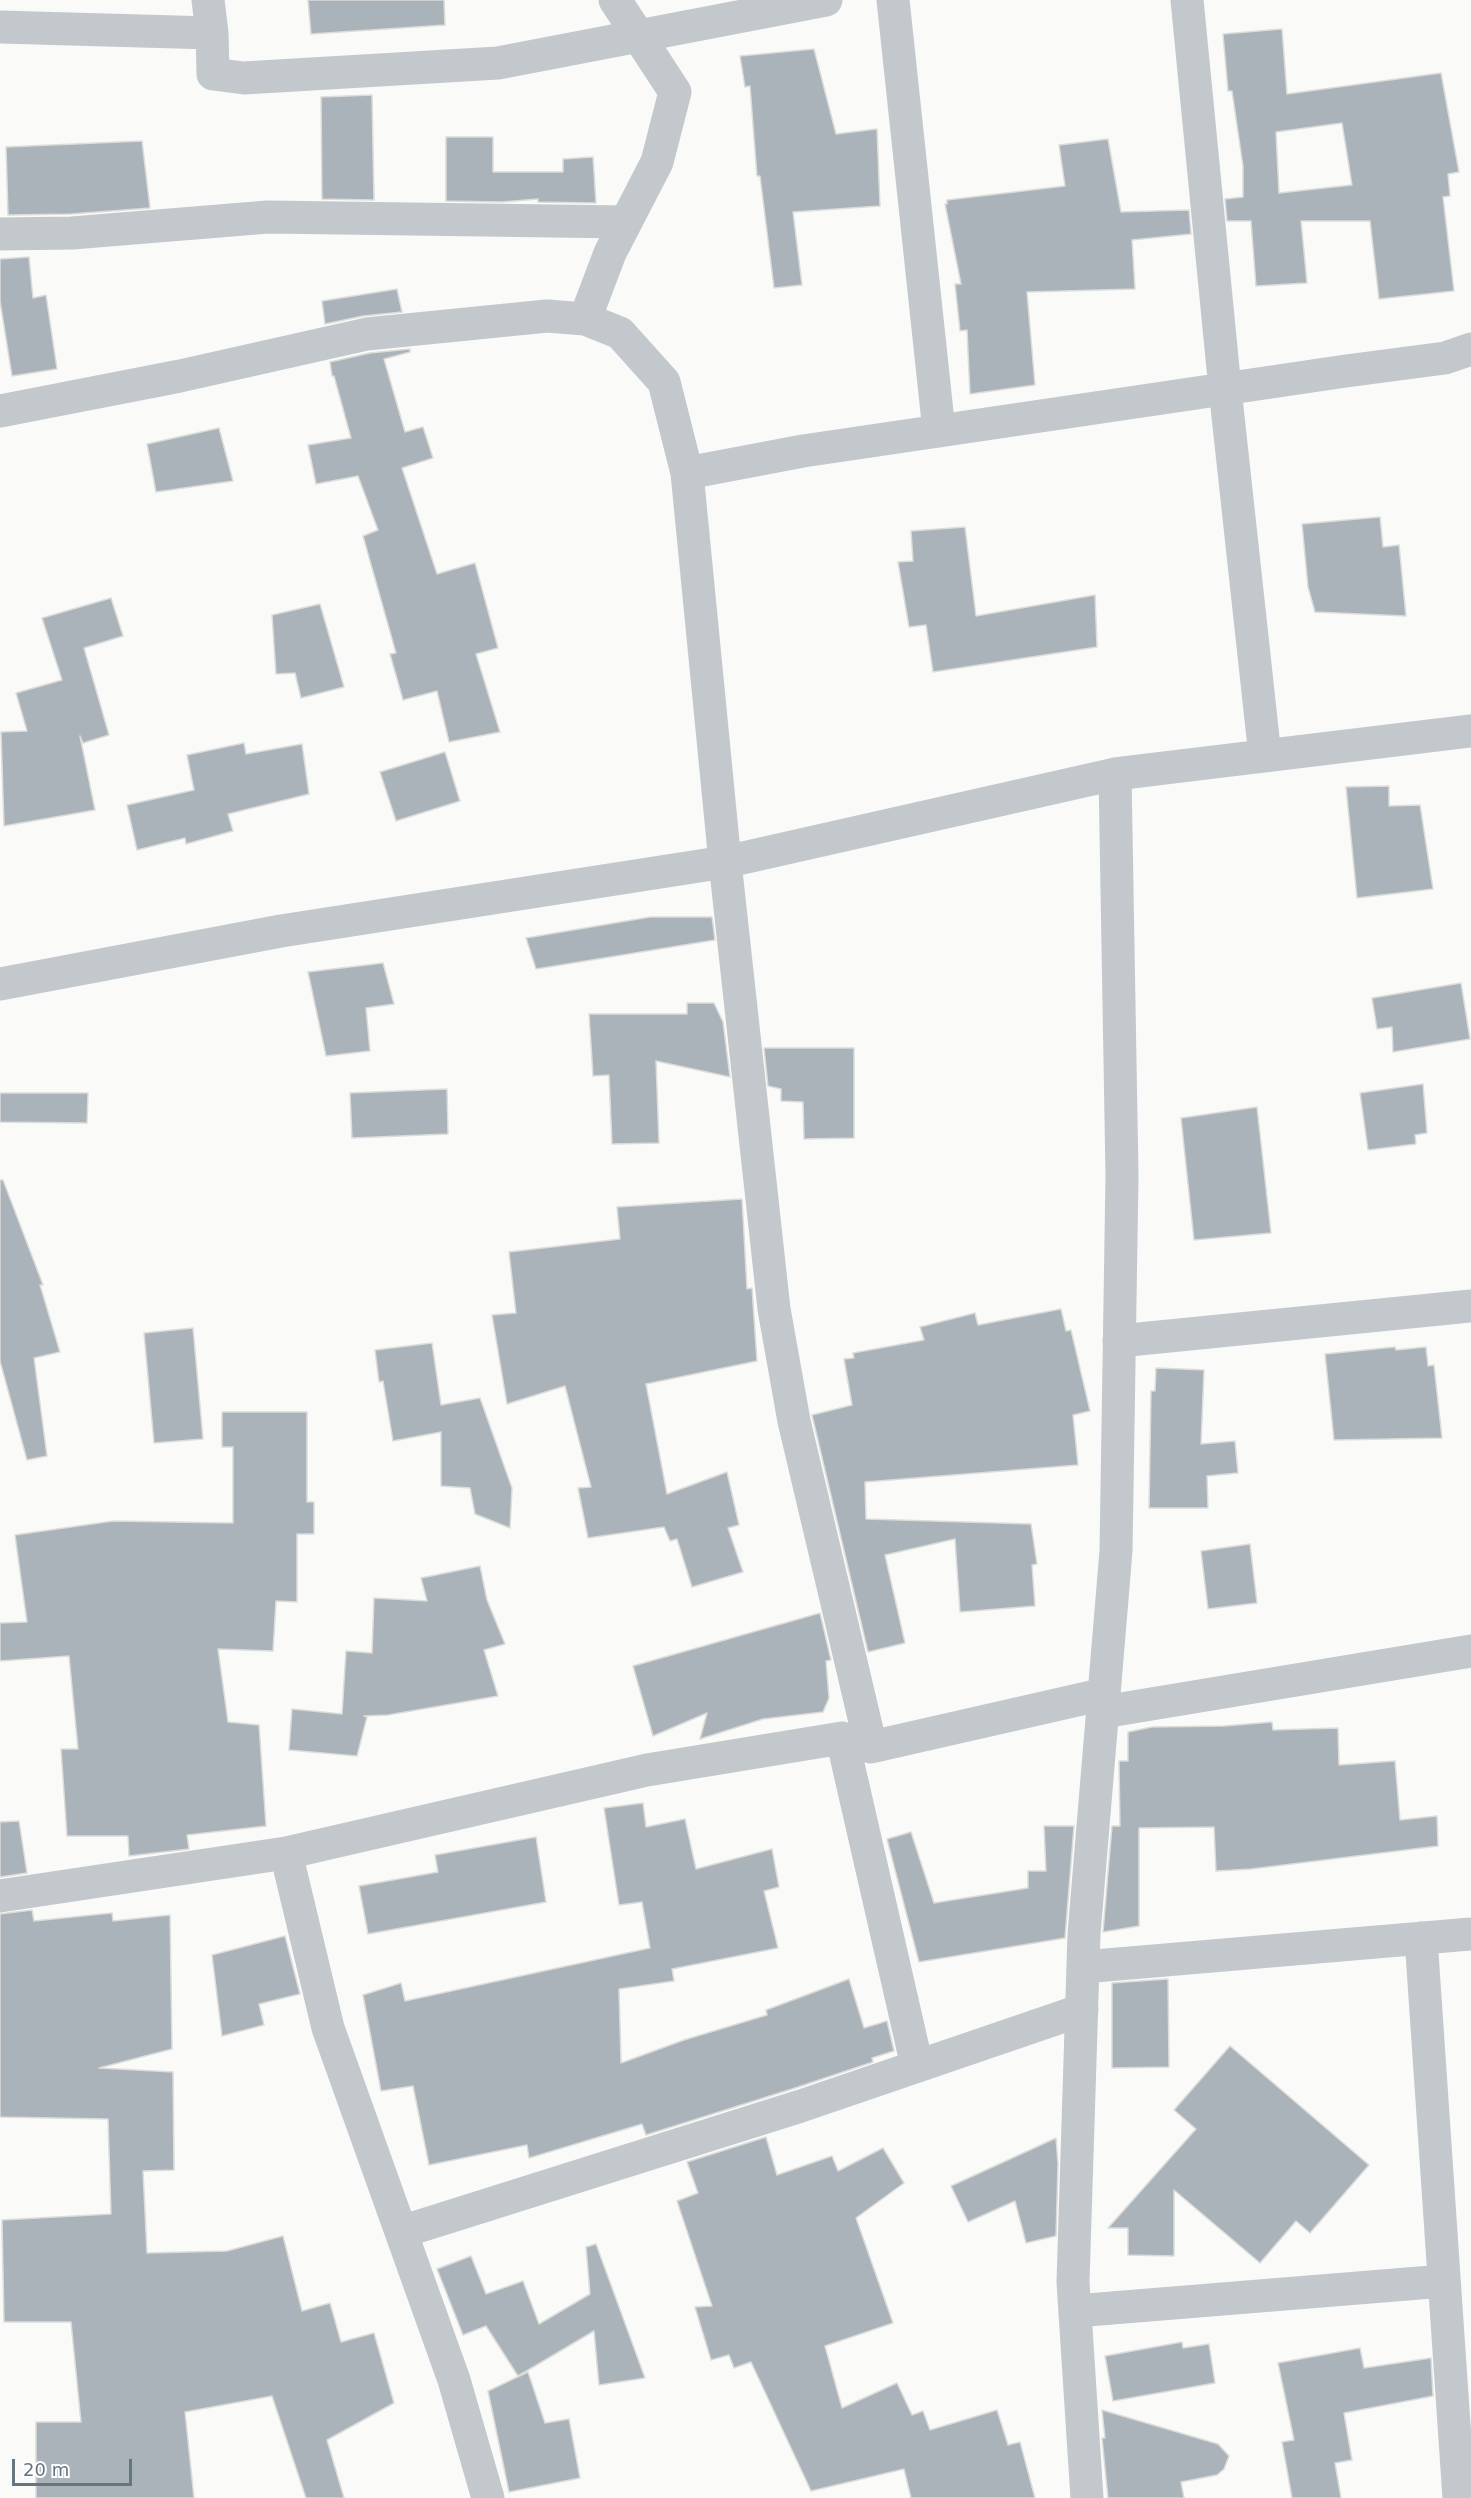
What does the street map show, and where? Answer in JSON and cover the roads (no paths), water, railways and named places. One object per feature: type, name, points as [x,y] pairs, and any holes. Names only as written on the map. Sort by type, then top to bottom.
[{"type":"street","points":[[208,0],[213,74],[244,78],[498,63],[826,0]]},
{"type":"street","points":[[585,319],[610,253],[657,162],[675,92],[615,0]]},
{"type":"street","points":[[892,0],[939,432]]},
{"type":"street","points":[[1187,0],[1225,389],[1265,756]]},
{"type":"street","points":[[0,27],[212,33]]},
{"type":"street","points":[[0,234],[72,233],[268,218],[626,222]]},
{"type":"street","points":[[0,411],[180,376],[367,334],[547,316],[585,319],[620,333],[664,382],[687,472],[725,861],[774,1309],[917,2066]]},
{"type":"street","points":[[687,472],[803,451],[1445,358],[1471,349]]},
{"type":"street","points":[[0,984],[281,931],[725,861],[1115,774],[1471,731]]},
{"type":"street","points":[[1087,2498],[1074,2282],[1083,1967],[1116,1551],[1122,1176],[1115,774]]},
{"type":"street","points":[[1119,1341],[1471,1306]]},
{"type":"street","points":[[0,1896],[286,1853],[647,1770],[857,1742],[1103,1703],[1471,1651]]},
{"type":"street","points":[[286,1853],[328,2028],[454,2379],[488,2498]]},
{"type":"street","points":[[1083,1967],[1471,1934]]},
{"type":"street","points":[[1421,1938],[1459,2498]]},
{"type":"street","points":[[401,2232],[801,2106],[1082,2010]]},
{"type":"street","points":[[1076,2311],[1444,2281]]}]
